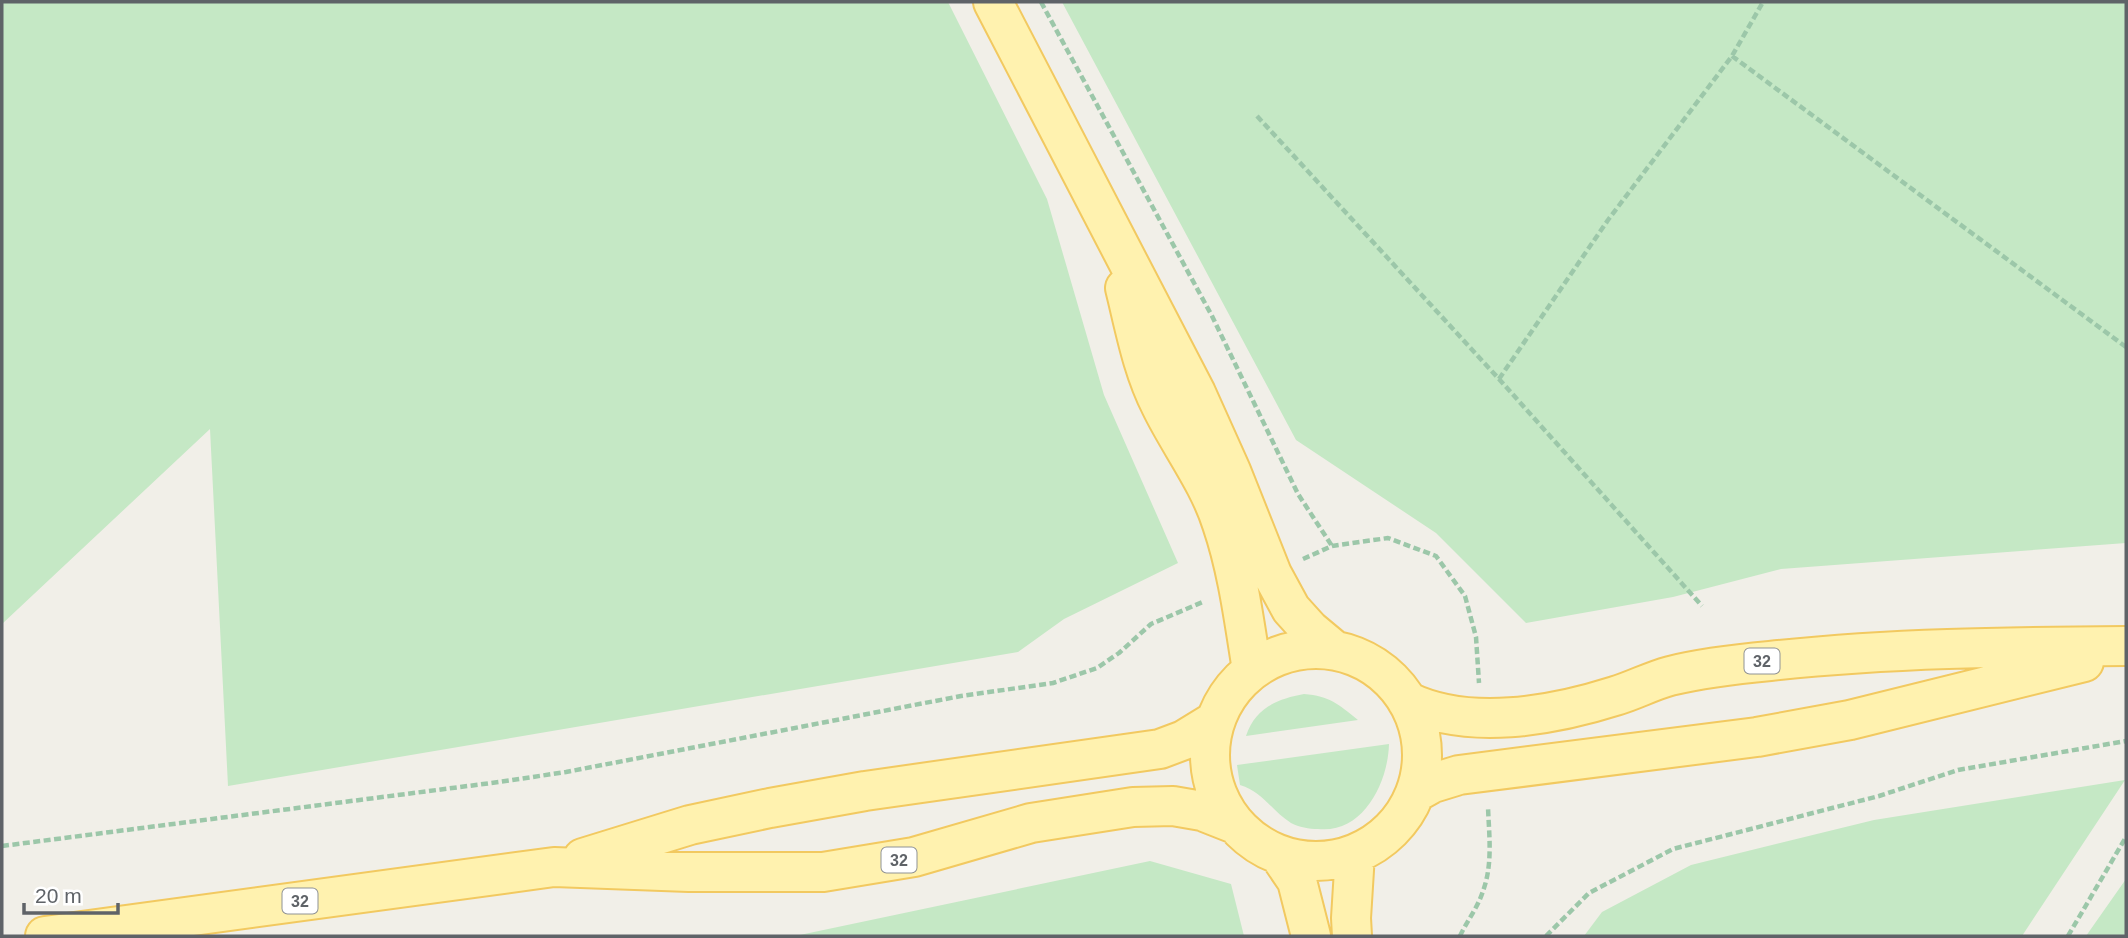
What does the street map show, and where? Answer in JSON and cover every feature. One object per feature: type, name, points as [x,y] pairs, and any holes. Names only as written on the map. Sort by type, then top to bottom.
[{"type":"main road","points":[[993,2],[1113,235],[1140,351],[1159,404],[1256,581],[1291,609],[1334,650]]},
{"type":"main road","points":[[1252,670],[1256,581]]},
{"type":"main road","name":"32","points":[[1407,701],[1426,710],[1448,715],[1527,716],[1569,709],[1617,696],[1668,677],[1767,661],[1832,654],[1944,648],[2126,649]]},
{"type":"main road","name":"32","points":[[1306,649],[1334,650],[1363,660],[1388,677],[1407,701],[1416,724],[1421,766],[1415,793],[1401,819],[1380,840],[1355,854],[1307,862],[1280,856],[1255,843],[1235,824],[1216,793],[1210,752],[1215,722],[1230,694],[1252,670],[1282,653],[1306,649]]},
{"type":"main road","name":"32","points":[[1415,793],[1433,783],[1460,775],[1757,737],[1850,720],[2126,649]]},
{"type":"main road","name":"32","points":[[45,936],[554,867],[690,825],[770,808],[865,791],[1160,750],[1215,722]]},
{"type":"main road","name":"32","points":[[554,867],[689,872],[823,872],[914,857],[1031,823],[1133,807],[1172,806],[1202,811],[1235,824]]},
{"type":"main road","points":[[1352,936],[1355,854]]},
{"type":"main road","points":[[1280,856],[1297,881],[1311,936]]},
{"type":"path","points":[[2,846],[566,772],[961,696],[1053,683],[1097,668],[1119,653],[1151,624],[1332,546],[1298,494],[1212,316],[1041,2]]},
{"type":"path","points":[[1499,379],[1608,220],[1732,56],[1763,2]]},
{"type":"path","points":[[1732,56],[2126,348]]},
{"type":"path","points":[[1257,116],[1499,379],[1702,606]]},
{"type":"path","points":[[1546,936],[1589,893],[1673,849],[1879,796],[1958,769],[2126,741]]},
{"type":"path","points":[[2068,936],[2126,838]]},
{"type":"green space","points":[[2,2],[948,2],[1047,199],[1104,395],[1178,563],[1064,619],[1018,652],[228,786],[210,429],[2,624]]},
{"type":"green space","points":[[1062,2],[2126,2],[2126,543],[1781,569],[1673,597],[1526,623],[1436,533],[1296,440]]},
{"type":"green space","points":[[1304,694],[1333,702],[1358,720],[1246,736],[1255,718],[1268,706]]},
{"type":"green space","points":[[1389,744],[1384,774],[1370,803],[1360,815],[1334,828],[1311,829],[1291,823],[1255,792],[1240,785],[1237,765]]},
{"type":"green space","points":[[2125,780],[2022,936],[1584,936],[1602,912],[1691,865],[1874,820]]},
{"type":"green space","points":[[1150,861],[1231,884],[1244,936],[795,936]]},
{"type":"green space","points":[[2126,879],[2126,936],[2086,936]]}]
